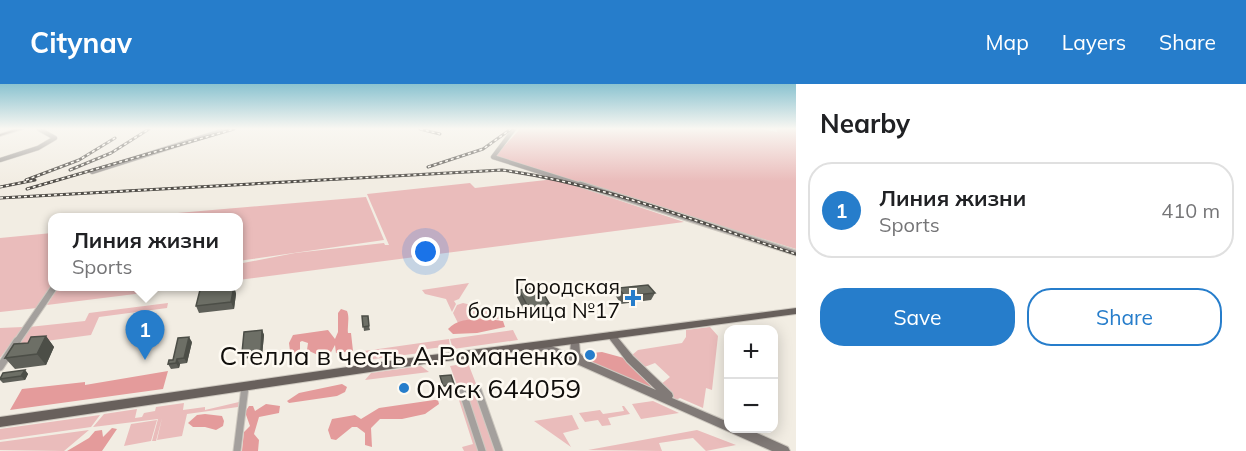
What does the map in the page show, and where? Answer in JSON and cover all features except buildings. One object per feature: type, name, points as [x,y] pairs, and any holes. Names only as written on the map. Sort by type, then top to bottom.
[{"type":"main road","points":[[0,422],[528,346],[796,311]]},
{"type":"main road","points":[[612,335],[630,359],[676,403]]},
{"type":"main road","points":[[575,340],[575,354],[583,363]]},
{"type":"main road","points":[[528,346],[549,349],[724,425]]},
{"type":"main road","points":[[743,433],[784,451]]},
{"type":"street","points":[[0,160],[41,146]]},
{"type":"street","points":[[92,172],[174,146]]},
{"type":"street","points":[[499,146],[493,157],[796,253]]},
{"type":"street","points":[[0,367],[52,291]]},
{"type":"street","points":[[237,451],[245,387]]},
{"type":"street","points":[[477,388],[500,451]]},
{"type":"street","points":[[462,390],[482,451]]},
{"type":"shaded area","points":[[504,146],[796,146],[796,249],[498,158],[496,155]]},
{"type":"shaded area","points":[[555,179],[684,222],[243,279],[243,263],[295,253],[384,243],[389,245],[367,194],[470,183],[475,188]]},
{"type":"shaded area","points":[[366,197],[384,240],[243,260],[243,213],[178,213]]},
{"type":"shaded area","points":[[48,233],[49,291],[37,308],[0,312],[0,238]]},
{"type":"shaded area","points":[[469,283],[459,299],[454,301],[456,304],[452,312],[446,299],[425,294],[422,290]]},
{"type":"shaded area","points":[[56,291],[159,291],[47,305]]},
{"type":"shaded area","points":[[168,303],[167,308],[99,317],[91,335],[16,345],[29,327],[85,321],[89,313]]},
{"type":"shaded area","points":[[463,303],[497,311],[502,319],[467,320],[458,323],[453,313],[457,305]]},
{"type":"shaded area","points":[[341,309],[347,311],[348,314],[348,333],[351,333],[353,351],[336,353],[335,345],[330,354],[320,356],[307,350],[308,343],[302,341],[300,342],[300,358],[291,359],[289,343],[293,335],[328,330],[335,339],[338,332],[338,313]]},
{"type":"shaded area","points":[[488,319],[503,321],[505,327],[477,333],[453,334],[448,329],[461,321]]},
{"type":"shaded area","points":[[23,327],[0,358],[0,328]]},
{"type":"shaded area","points":[[710,327],[718,336],[712,390],[706,388],[703,408],[680,398],[676,400],[660,385],[670,377],[655,363],[642,368],[632,355],[638,350],[682,343],[686,337],[686,330]]},
{"type":"shaded area","points":[[513,330],[518,340],[453,349],[450,339]]},
{"type":"shaded area","points":[[449,339],[450,346],[420,350],[420,353],[358,361],[357,352]]},
{"type":"shaded area","points":[[602,352],[624,358],[655,390],[586,362],[580,355],[591,359],[591,353]]},
{"type":"shaded area","points":[[468,363],[502,451],[464,451],[462,447],[473,444],[457,394],[460,393],[450,366]]},
{"type":"shaded area","points":[[421,366],[429,372],[365,380],[371,373]]},
{"type":"shaded area","points":[[168,371],[163,389],[10,410],[22,389],[85,382],[85,385]]},
{"type":"shaded area","points":[[342,384],[347,387],[345,392],[337,396],[289,403],[287,401],[299,393]]},
{"type":"shaded area","points":[[438,400],[439,404],[425,414],[402,419],[380,419],[371,428],[372,447],[365,445],[365,433],[357,427],[352,427],[336,440],[331,439],[328,430],[332,419],[355,415],[361,419],[379,408]]},
{"type":"shaded area","points":[[653,401],[679,413],[641,419],[632,404]]},
{"type":"shaded area","points":[[239,402],[238,407],[187,414],[182,436],[157,440],[162,418],[156,441],[152,441],[158,419],[93,427],[104,414],[137,409],[135,418],[155,411],[156,407],[184,403],[183,410],[205,407],[205,410]]},
{"type":"shaded area","points":[[266,404],[280,406],[279,413],[259,417],[254,434],[259,440],[258,451],[242,451],[244,432],[250,426],[245,412],[249,406],[253,406],[255,411]]},
{"type":"shaded area","points":[[622,406],[630,414],[608,418],[611,425],[602,426],[598,420],[585,422],[579,413],[600,410],[603,414],[624,411]]},
{"type":"shaded area","points":[[100,415],[91,427],[0,440],[0,429]]},
{"type":"shaded area","points":[[197,415],[222,416],[223,426],[216,430],[193,427],[188,423]]},
{"type":"shaded area","points":[[572,415],[579,429],[563,433],[571,447],[534,421]]},
{"type":"shaded area","points":[[157,420],[151,441],[124,446],[131,424]]},
{"type":"shaded area","points":[[112,428],[117,429],[102,451],[67,451],[89,438],[95,431],[102,430],[103,437]]},
{"type":"shaded area","points":[[89,430],[64,451],[0,450],[0,442]]},
{"type":"shaded area","points":[[697,430],[736,445],[706,451],[693,438],[659,443],[662,451],[588,450]]},
{"type":"railway","points":[[26,180],[79,160],[102,146]]},
{"type":"railway","points":[[70,170],[122,146]]},
{"type":"railway","points":[[27,189],[175,146]]},
{"type":"railway","points":[[428,167],[487,146]]},
{"type":"railway","points":[[0,198],[502,170],[540,176],[614,195],[796,254]]},
{"type":"railway","points":[[0,187],[35,180]]},
{"type":"place","name":"Городская больница №17","points":[[633,298]]},
{"type":"place","name":"Стелла в честь А.Романенко","points":[[590,355]]},
{"type":"place","name":"Линия жизни","points":[[145,360]]},
{"type":"place","name":"Омск 644059","points":[[404,388]]}]
